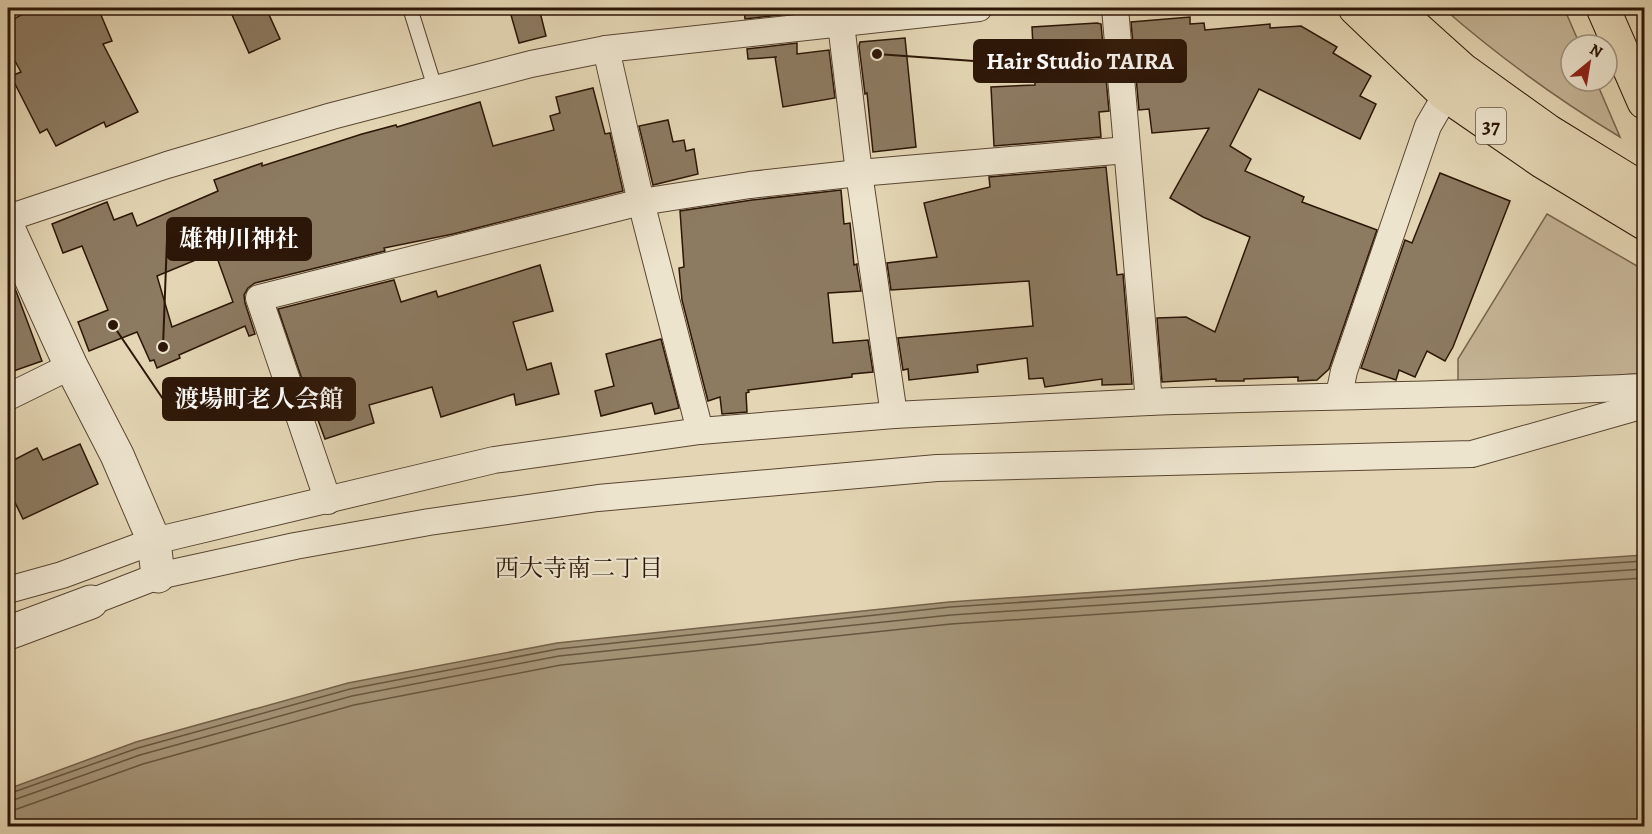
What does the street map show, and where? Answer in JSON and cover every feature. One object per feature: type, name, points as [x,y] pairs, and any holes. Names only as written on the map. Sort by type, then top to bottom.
[{"type":"main road","name":"37","points":[[1354,8],[1446,95],[1543,162],[1644,223]]},
{"type":"main road","name":"37","points":[[1394,8],[1463,70],[1548,131],[1644,190]]},
{"type":"main road","points":[[1606,14],[1644,102]]},
{"type":"street","points":[[8,218],[167,165],[332,116],[531,64],[606,49],[980,8]]},
{"type":"street","points":[[1115,8],[1149,402]]},
{"type":"street","points":[[841,24],[859,173],[894,415]]},
{"type":"street","points":[[606,49],[641,201],[700,431]]},
{"type":"street","points":[[1340,395],[1344,371],[1428,126],[1446,95]]},
{"type":"street","points":[[328,501],[259,298],[641,201],[750,185],[859,173],[1127,150]]},
{"type":"street","points":[[8,228],[71,366],[117,455],[154,541],[158,576]]},
{"type":"street","points":[[8,397],[71,366]]},
{"type":"street","points":[[8,590],[62,575],[154,541],[495,460],[700,431],[894,415],[1149,402],[1340,395],[1385,397],[1644,387]]},
{"type":"street","points":[[8,633],[158,576],[295,546],[417,524],[598,498],[937,468],[1472,454],[1644,405]]},
{"type":"lane","points":[[410,8],[435,88]]},
{"type":"shaded area","points":[[1443,8],[1564,8],[1575,33],[1559,33],[1559,93],[1601,93],[1620,137],[1528,76]]},
{"type":"shaded area","points":[[1547,214],[1644,270],[1644,373],[1529,384],[1458,382],[1458,359]]},
{"type":"water","points":[[1644,555],[1644,826],[8,826],[8,789],[136,742],[348,683],[557,643],[949,602]]},
{"type":"building","points":[[34,8],[98,8],[112,41],[103,44],[138,112],[106,127],[104,122],[56,146],[47,129],[40,133],[11,76],[21,72],[8,48],[8,22]]},
{"type":"building","points":[[229,8],[266,8],[280,39],[249,53]]},
{"type":"building","points":[[509,8],[539,8],[546,36],[519,43]]},
{"type":"building","points":[[744,8],[797,8],[797,13],[745,19]]},
{"type":"building","points":[[1190,17],[1190,24],[1204,23],[1205,30],[1270,24],[1270,28],[1301,26],[1337,47],[1333,53],[1371,76],[1360,96],[1376,104],[1360,139],[1259,89],[1230,146],[1251,159],[1245,171],[1304,197],[1302,202],[1377,230],[1329,369],[1317,380],[1298,381],[1298,377],[1244,379],[1244,381],[1216,381],[1216,379],[1162,382],[1157,318],[1186,317],[1215,332],[1250,237],[1203,217],[1170,198],[1209,128],[1152,133],[1149,109],[1139,110],[1131,22]]},
{"type":"building","points":[[1101,24],[1109,111],[1099,112],[1101,137],[994,146],[991,87],[1035,85],[1032,27]]},
{"type":"building","points":[[905,38],[916,147],[873,152],[860,42]]},
{"type":"building","points":[[797,43],[797,54],[829,50],[835,98],[783,107],[775,57],[748,59],[747,49]]},
{"type":"building","points":[[593,88],[605,134],[610,133],[623,191],[453,234],[384,248],[385,251],[255,283],[244,295],[255,334],[249,336],[245,326],[179,355],[180,358],[157,368],[154,360],[150,361],[137,332],[89,351],[78,322],[108,310],[82,246],[63,253],[52,224],[107,202],[114,220],[132,213],[137,226],[218,191],[214,180],[262,163],[262,166],[362,134],[396,125],[397,127],[480,102],[493,146],[554,130],[550,116],[560,113],[556,97]],"holes":[[[215,252],[233,302],[172,327],[157,276]]]},
{"type":"building","points":[[668,120],[673,142],[684,140],[686,151],[694,149],[698,174],[653,185],[639,126]]},
{"type":"building","points":[[1106,167],[1117,275],[1123,274],[1132,384],[1102,385],[1102,379],[1045,387],[1043,378],[1029,379],[1027,358],[977,365],[978,372],[909,380],[908,369],[903,370],[898,338],[1033,326],[1029,281],[891,290],[887,263],[937,257],[924,203],[990,187],[989,177]]},
{"type":"building","points":[[1440,173],[1510,201],[1453,347],[1445,361],[1427,351],[1415,377],[1399,370],[1396,380],[1361,368],[1405,240],[1412,243]]},
{"type":"building","points":[[841,190],[844,224],[850,223],[854,265],[857,264],[861,291],[828,293],[833,343],[868,340],[873,372],[852,374],[852,377],[748,390],[749,392],[746,393],[747,412],[722,414],[720,397],[708,401],[682,300],[679,268],[684,267],[680,211]]},
{"type":"building","points":[[540,265],[553,311],[513,322],[527,370],[551,363],[559,394],[516,405],[514,394],[441,417],[432,387],[369,405],[374,423],[325,439],[318,420],[316,420],[278,309],[394,280],[401,302],[436,291],[438,297]]},
{"type":"building","points":[[8,276],[16,291],[42,361],[8,373]]},
{"type":"building","points":[[661,339],[679,408],[655,414],[652,403],[601,416],[595,391],[614,386],[606,354]]},
{"type":"building","points":[[80,444],[98,484],[23,519],[8,488],[8,463],[37,448],[43,460]]},
{"type":"place","name":"Hair Studio TAIRA","points":[[877,54]]},
{"type":"place","name":"渡場町老人会館","points":[[113,325]]},
{"type":"place","name":"雄神川神社","points":[[163,347]]},
{"type":"district","name":"西大寺南二丁目","points":[[579,568]]}]
